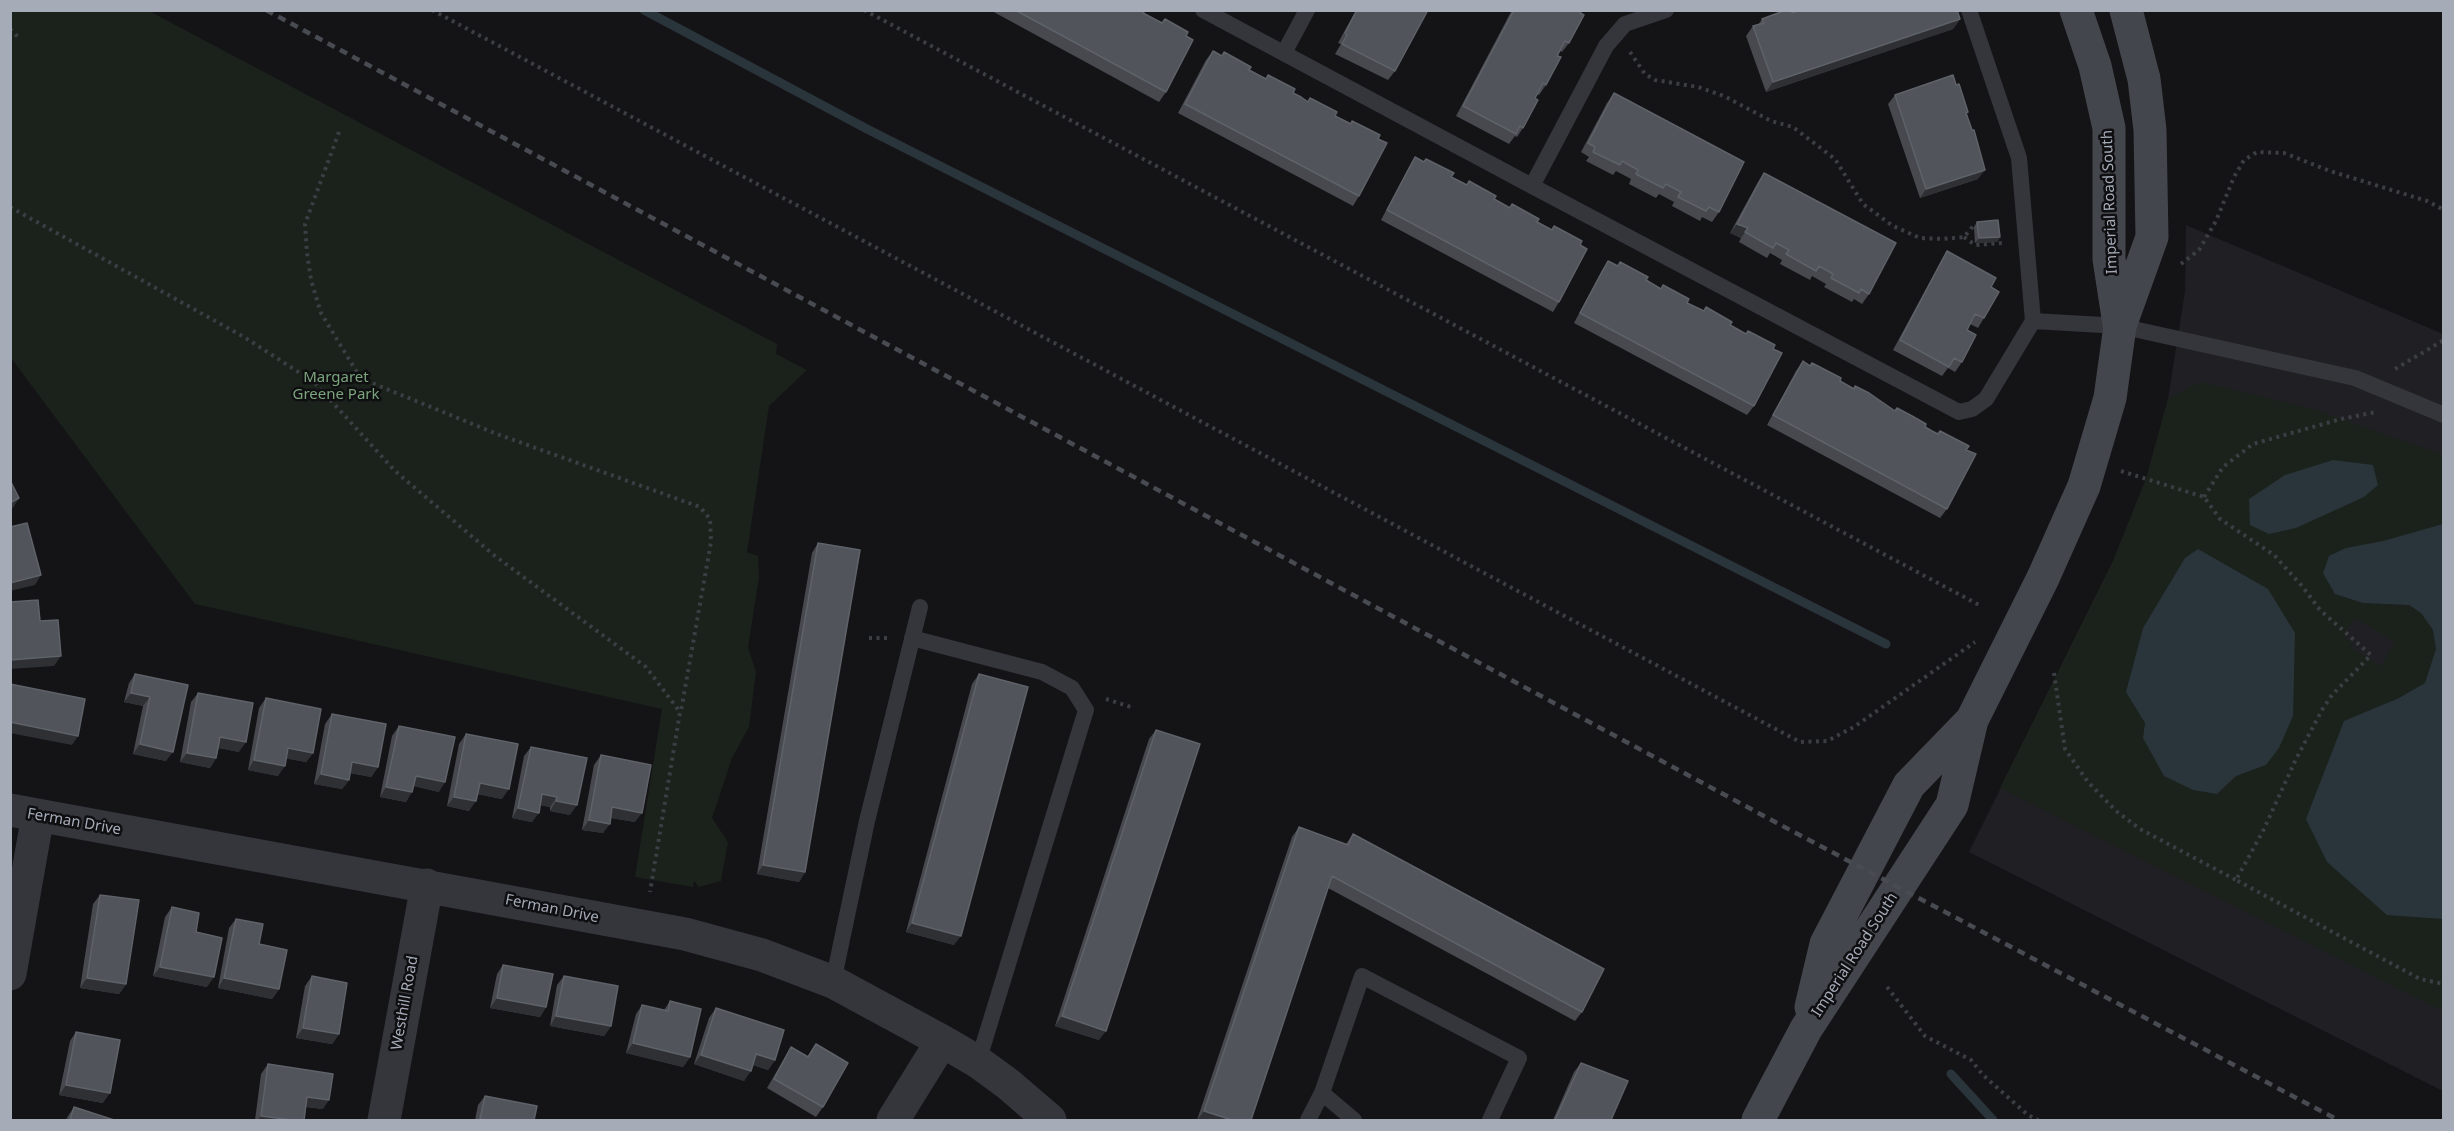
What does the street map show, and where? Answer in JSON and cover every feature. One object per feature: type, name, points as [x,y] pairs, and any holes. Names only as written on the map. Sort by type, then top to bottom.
[{"type":"street","name":"Imperial Road South","points":[[2076,10],[2095,66],[2109,128],[2109,259],[2120,326]]},
{"type":"street","name":"Imperial Road South","points":[[1806,1029],[1952,805],[1972,720],[2043,578],[2084,486],[2092,461],[2110,398],[2120,326],[2152,237],[2150,130],[2144,79],[2126,10]]},
{"type":"street","name":"Imperial Road South","points":[[1806,1029],[1826,944],[1909,784],[1972,720]]},
{"type":"street","name":"Ferman Drive","points":[[24,813],[685,934],[762,955],[833,982],[942,1041],[978,1062],[1015,1089],[1050,1120]]},
{"type":"street","points":[[10,974],[24,813]]},
{"type":"street","name":"Westhill Road","points":[[384,1120],[427,885]]},
{"type":"street","points":[[1758,1120],[1806,1029]]},
{"type":"street","points":[[893,1120],[942,1041]]},
{"type":"lane","points":[[1203,10],[1959,412],[1972,408],[1986,399],[2033,321],[2019,158],[1969,10]]},
{"type":"lane","points":[[1284,53],[1307,10]]},
{"type":"lane","points":[[1532,186],[1606,46],[1625,24],[1666,10]]},
{"type":"lane","points":[[2033,321],[2120,326],[2355,378],[2444,415]]},
{"type":"lane","points":[[833,982],[867,821],[920,607]]},
{"type":"lane","points":[[912,638],[1042,672],[1072,688],[1086,710],[978,1062]]},
{"type":"lane","points":[[1308,1120],[1322,1093],[1362,976],[1519,1058],[1490,1120]]},
{"type":"lane","points":[[1322,1093],[1354,1120]]},
{"type":"path","points":[[432,10],[1800,742],[1827,741],[1854,727],[1979,640]]},
{"type":"path","points":[[864,10],[1981,606]]},
{"type":"path","points":[[10,29],[19,38]]},
{"type":"path","points":[[1616,33],[1645,74],[1655,80],[1698,87],[1724,96],[1771,121],[1793,128],[1834,159],[1863,204],[1893,226],[1920,238],[1964,237],[1975,245],[2003,243],[2002,233],[2026,230]]},
{"type":"path","points":[[339,132],[305,224],[307,253],[311,280],[321,313],[362,379]]},
{"type":"path","points":[[2181,264],[2199,250],[2216,221],[2234,177],[2244,160],[2257,152],[2284,153],[2330,171],[2417,198],[2444,210]]},
{"type":"path","points":[[10,207],[244,337],[314,382],[395,471],[495,556],[646,667],[680,711]]},
{"type":"path","points":[[1964,237],[1974,225],[1983,224]]},
{"type":"path","points":[[2369,384],[2444,340]]},
{"type":"path","points":[[314,382],[362,379],[497,434],[700,507],[710,519],[711,542],[650,892]]},
{"type":"path","points":[[2204,497],[2223,467],[2253,444],[2411,401]]},
{"type":"path","points":[[2092,461],[2204,497],[2220,519],[2274,555],[2320,610],[2372,655],[2332,694],[2322,710],[2264,831],[2236,880]]},
{"type":"path","points":[[2054,673],[2065,749],[2088,782],[2116,811],[2140,829],[2420,979],[2444,984]]},
{"type":"path","points":[[1887,987],[1925,1036],[1971,1060],[1983,1075],[2028,1115],[2038,1120]]},
{"type":"shaded area","points":[[2186,225],[2443,334],[2443,1091],[1969,852],[2113,561],[2146,479],[2168,399],[2185,291]]},
{"type":"shaded area","points":[[2333,460],[2373,465],[2378,485],[2364,497],[2296,528],[2269,534],[2250,525],[2249,499],[2285,475]]},
{"type":"shaded area","points":[[2444,524],[2443,919],[2387,915],[2327,862],[2306,819],[2344,721],[2399,698],[2425,683],[2436,649],[2433,630],[2421,613],[2409,605],[2363,603],[2335,594],[2323,573],[2329,556],[2346,548],[2383,541]]},
{"type":"shaded area","points":[[2198,549],[2268,589],[2295,633],[2293,716],[2279,748],[2266,765],[2236,776],[2217,794],[2193,790],[2164,776],[2143,738],[2145,723],[2126,692],[2143,628],[2185,558]]},
{"type":"green space","name":"Margaret Greene Park","points":[[11,10],[149,11],[777,344],[776,354],[807,370],[769,406],[747,552],[758,556],[759,577],[748,647],[756,672],[749,727],[732,758],[712,818],[728,842],[721,881],[699,887],[694,881],[693,887],[635,877],[662,709],[195,604],[11,358]]},
{"type":"green space","points":[[2200,382],[2313,409],[2443,455],[2443,524],[2383,541],[2346,548],[2363,603],[2409,605],[2421,613],[2433,630],[2436,649],[2425,683],[2399,698],[2344,721],[2387,915],[2443,919],[2443,1011],[2000,788],[2113,561],[2146,479],[2168,399]],"holes":[[[2285,475],[2343,505],[2296,528]],[[2185,558],[2266,765],[2236,776],[2217,793],[2143,738],[2145,723],[2126,691],[2143,628]],[[2355,618],[2395,642],[2381,666],[2351,648],[2353,643],[2343,637]]]},
{"type":"building","points":[[1015,10],[1145,10],[1143,13],[1162,23],[1165,19],[1188,32],[1186,36],[1193,40],[1166,92]]},
{"type":"building","points":[[1357,10],[1428,10],[1395,71],[1342,44]]},
{"type":"building","points":[[1514,10],[1582,10],[1580,13],[1584,15],[1569,43],[1565,41],[1557,56],[1561,57],[1546,85],[1543,83],[1535,98],[1538,100],[1523,128],[1520,126],[1516,134],[1463,106]]},
{"type":"building","points":[[1791,10],[1792,13],[1800,10],[1957,10],[1960,19],[1773,82],[1753,26],[1764,23],[1762,19]]},
{"type":"building","points":[[1213,51],[1222,56],[1224,52],[1251,67],[1249,70],[1266,79],[1268,75],[1295,89],[1293,93],[1308,102],[1310,98],[1337,112],[1335,116],[1351,124],[1352,121],[1380,135],[1378,139],[1387,143],[1359,196],[1185,104]]},
{"type":"building","points":[[1953,75],[1956,85],[1959,84],[1985,170],[1926,189],[1895,95]]},
{"type":"building","points":[[1614,93],[1744,162],[1719,212],[1709,207],[1706,211],[1678,197],[1681,192],[1666,184],[1663,188],[1636,174],[1638,170],[1622,161],[1620,165],[1593,152],[1595,147],[1588,143]]},
{"type":"building","points":[[1415,157],[1424,162],[1426,159],[1454,173],[1451,177],[1467,185],[1469,181],[1496,196],[1494,199],[1510,208],[1512,204],[1539,219],[1537,222],[1552,230],[1554,226],[1582,241],[1580,245],[1587,249],[1559,302],[1387,210]]},
{"type":"building","points":[[1764,173],[1896,243],[1869,294],[1861,289],[1859,293],[1831,278],[1833,274],[1819,266],[1816,271],[1786,254],[1789,250],[1776,243],[1773,248],[1745,232],[1748,228],[1737,224]]},
{"type":"building","points":[[1998,220],[2000,237],[1979,238],[1977,222]]},
{"type":"building","points":[[1947,251],[1996,278],[1991,287],[1999,292],[1984,318],[1975,314],[1967,330],[1976,335],[1962,362],[1954,358],[1949,367],[1900,340]]},
{"type":"building","points":[[1608,261],[1618,266],[1620,262],[1648,277],[1646,280],[1661,289],[1663,285],[1689,299],[1687,303],[1704,311],[1706,307],[1732,322],[1730,325],[1746,334],[1748,331],[1775,345],[1773,349],[1782,353],[1754,406],[1580,313]]},
{"type":"building","points":[[1803,361],[1810,366],[1812,363],[1841,378],[1840,381],[1854,389],[1855,386],[1869,393],[1895,411],[1897,408],[1912,416],[1926,424],[1925,427],[1932,431],[1938,434],[1940,431],[1969,446],[1966,450],[1976,454],[1947,509],[1773,415]]},
{"type":"building","points":[[10,480],[19,498],[10,503]]},
{"type":"building","points":[[27,523],[41,575],[10,583],[10,527]]},
{"type":"building","points":[[818,543],[860,550],[805,872],[763,865]]},
{"type":"building","points":[[38,600],[40,621],[58,620],[61,656],[10,660],[10,602]]},
{"type":"building","points":[[135,674],[188,685],[173,752],[140,744],[150,697],[131,693]]},
{"type":"building","points":[[979,674],[1028,687],[961,936],[912,923]]},
{"type":"building","points":[[10,684],[85,699],[78,736],[10,722]]},
{"type":"building","points":[[198,693],[253,703],[246,742],[220,737],[216,758],[187,753]]},
{"type":"building","points":[[266,698],[321,709],[313,753],[288,748],[285,766],[254,760]]},
{"type":"building","points":[[332,714],[386,724],[378,767],[352,762],[349,780],[321,774]]},
{"type":"building","points":[[399,726],[455,737],[445,782],[416,776],[412,792],[386,787]]},
{"type":"building","points":[[1156,730],[1200,744],[1106,1031],[1062,1016]]},
{"type":"building","points":[[466,734],[518,744],[509,789],[480,783],[476,801],[454,797]]},
{"type":"building","points":[[531,747],[587,758],[577,805],[556,801],[557,797],[542,794],[539,813],[518,808]]},
{"type":"building","points":[[601,755],[651,765],[642,813],[612,807],[610,824],[589,820]]},
{"type":"building","points":[[1299,827],[1348,845],[1353,834],[1604,969],[1582,1012],[1332,876],[1251,1120],[1232,1120],[1204,1111]]},
{"type":"building","points":[[100,895],[139,900],[126,984],[87,978]]},
{"type":"building","points":[[172,907],[199,913],[196,932],[222,938],[214,977],[160,967]]},
{"type":"building","points":[[236,919],[263,924],[259,944],[287,950],[279,989],[224,978]]},
{"type":"building","points":[[503,965],[553,974],[546,1007],[497,998]]},
{"type":"building","points":[[312,976],[347,983],[339,1034],[303,1028]]},
{"type":"building","points":[[564,976],[618,986],[611,1026],[556,1016]]},
{"type":"building","points":[[670,1001],[701,1009],[690,1057],[633,1043],[642,1005],[668,1011]]},
{"type":"building","points":[[716,1008],[784,1030],[775,1060],[756,1054],[751,1071],[701,1055]]},
{"type":"building","points":[[76,1032],[120,1040],[110,1093],[66,1085]]},
{"type":"building","points":[[816,1044],[848,1063],[823,1107],[774,1079],[791,1047],[808,1057]]},
{"type":"building","points":[[1581,1063],[1628,1081],[1611,1120],[1555,1120]]},
{"type":"building","points":[[268,1064],[333,1074],[329,1100],[307,1097],[304,1120],[261,1116]]},
{"type":"building","points":[[485,1096],[537,1106],[534,1120],[480,1119]]},
{"type":"building","points":[[74,1107],[114,1120],[70,1120]]},
{"type":"waterway","points":[[644,10],[867,129],[1886,644]]},
{"type":"waterway","points":[[1951,1074],[1993,1120]]},
{"type":"railway","points":[[266,10],[1777,823],[2338,1120]]}]
